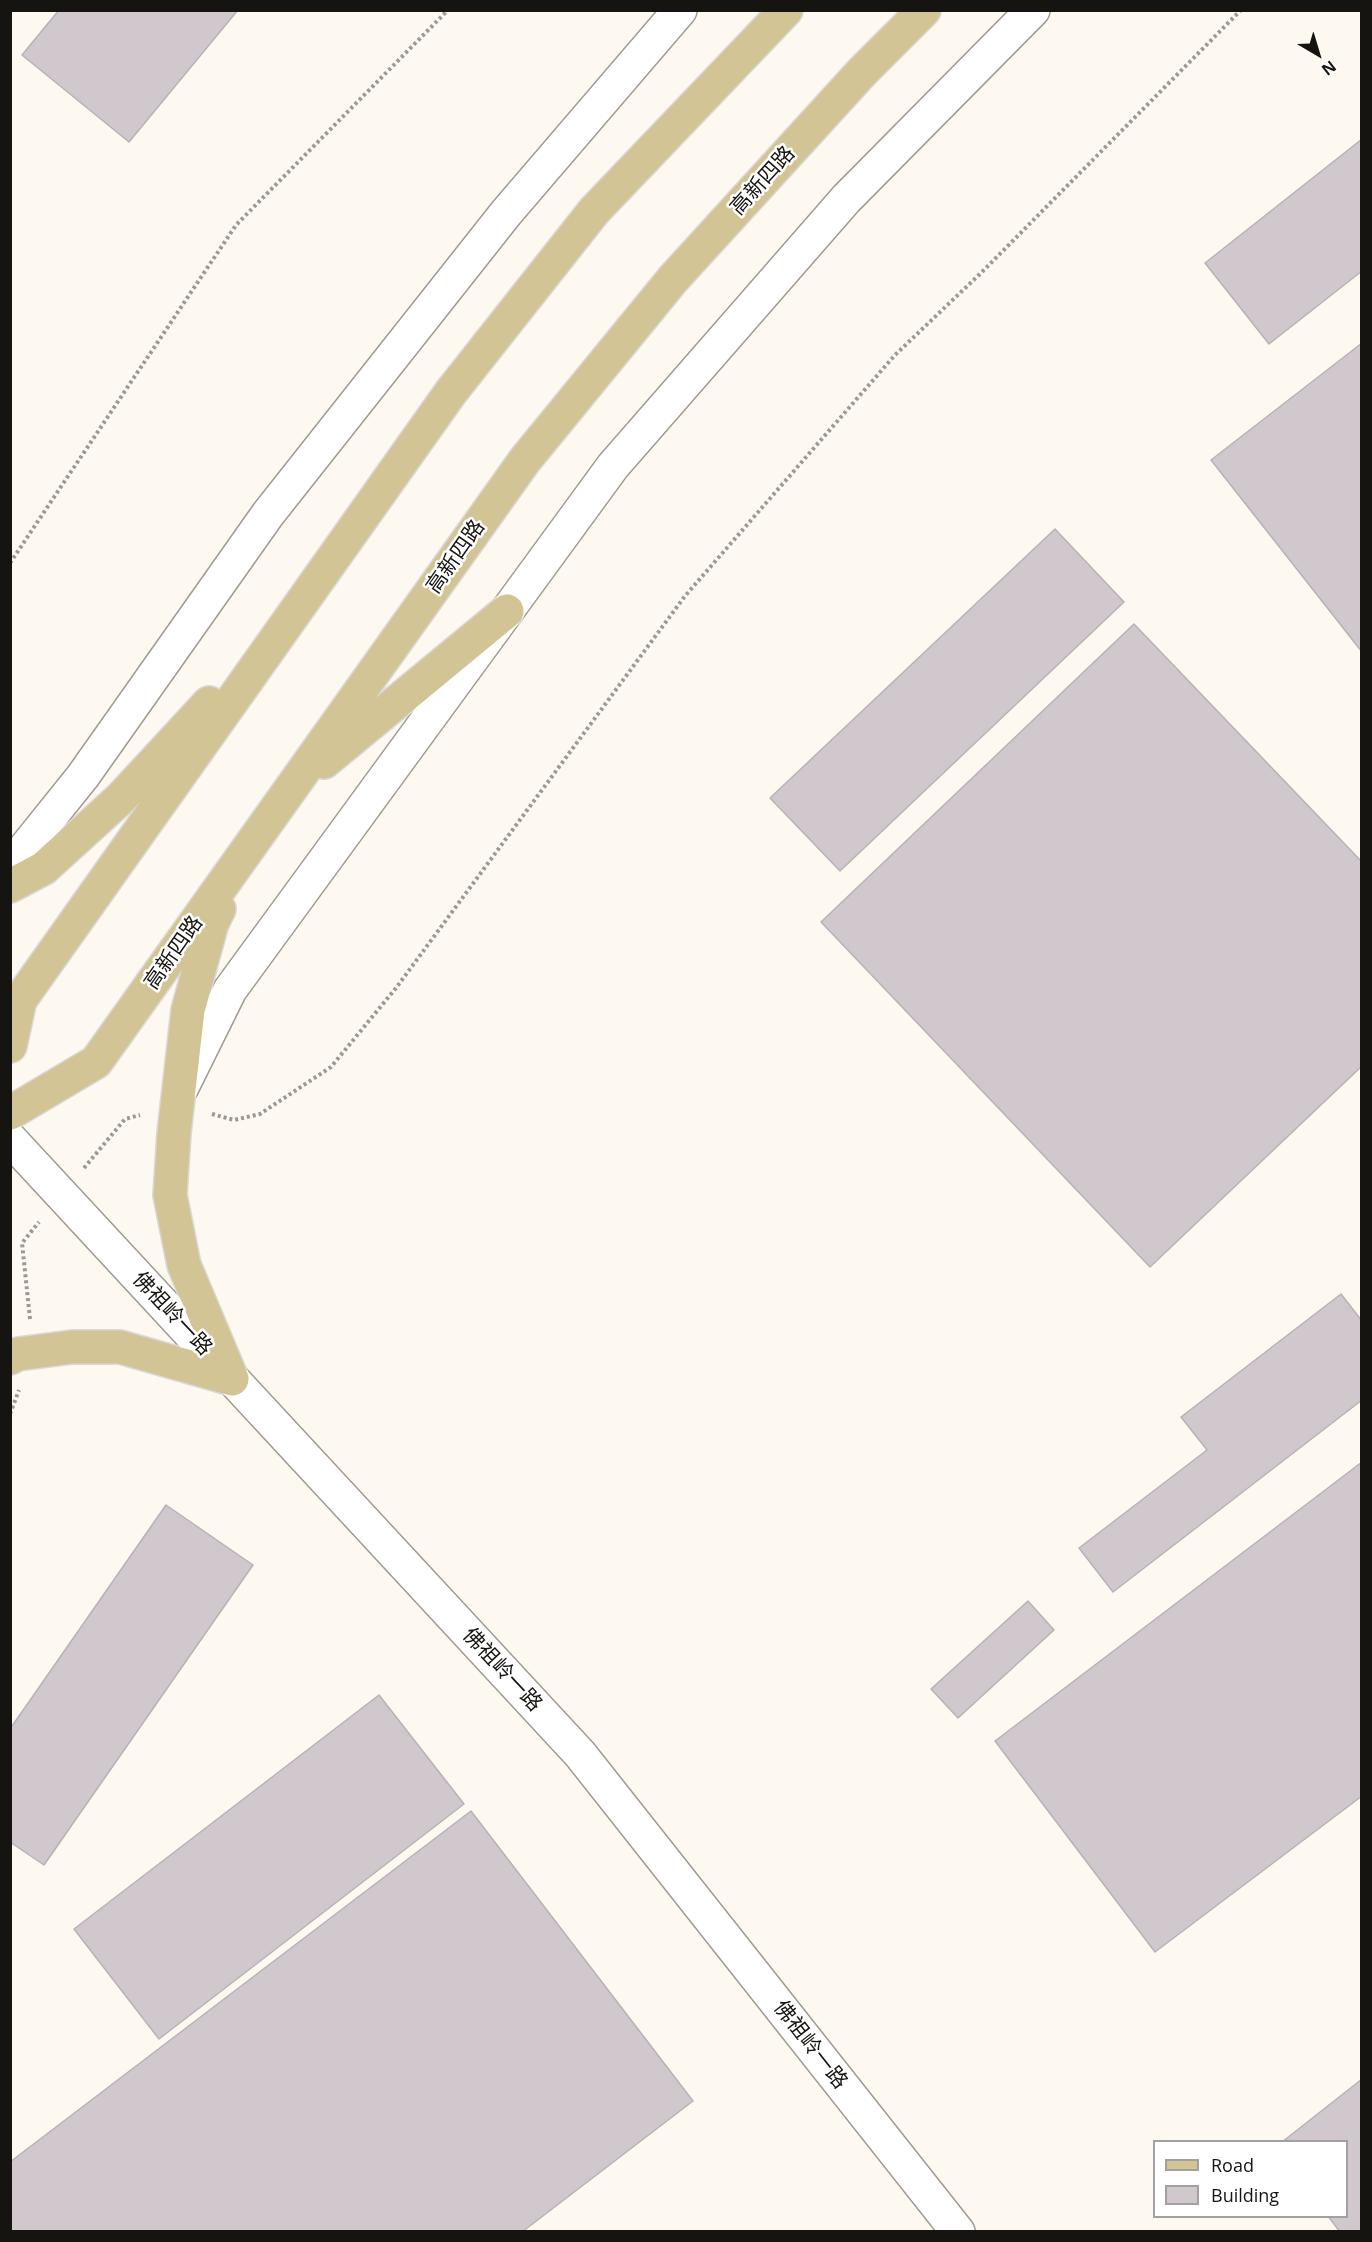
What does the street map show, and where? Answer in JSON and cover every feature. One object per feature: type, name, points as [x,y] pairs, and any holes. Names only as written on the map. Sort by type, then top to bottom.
[{"type":"main road","points":[[10,1046],[20,1000],[451,392],[594,211],[786,10]]},
{"type":"main road","name":"高新四路","points":[[10,1113],[96,1062],[525,460],[674,279],[862,72],[924,10]]},
{"type":"main road","points":[[10,886],[44,867],[122,797],[298,607]]},
{"type":"main road","points":[[290,790],[507,611]]},
{"type":"main road","points":[[232,1379],[184,1265],[170,1195],[188,1010],[212,923],[247,851]]},
{"type":"main road","points":[[18,1356],[72,1347],[120,1347],[232,1379]]},
{"type":"street","points":[[10,867],[83,776],[268,514],[506,213],[680,10]]},
{"type":"street","points":[[177,1106],[185,1077],[230,990],[613,466],[838,207],[1033,10]]},
{"type":"street","name":"佛祖岭一路","points":[[10,1139],[580,1754],[958,2232]]},
{"type":"path","points":[[10,564],[236,225],[448,10]]},
{"type":"path","points":[[10,1414],[18,1356],[22,1242],[125,1119],[177,1106],[234,1120],[260,1114],[331,1067],[396,988],[685,596],[895,355],[982,272],[1241,10]]},
{"type":"building","points":[[59,10],[238,10],[129,142],[22,55]]},
{"type":"building","points":[[1362,139],[1362,271],[1269,344],[1205,263]]},
{"type":"building","points":[[1362,343],[1362,652],[1211,460]]},
{"type":"building","points":[[1055,529],[1124,602],[840,871],[770,798]]},
{"type":"building","points":[[1134,624],[1362,862],[1362,1066],[1150,1267],[821,922]]},
{"type":"building","points":[[1341,1294],[1362,1321],[1362,1400],[1113,1592],[1079,1548],[1207,1450],[1181,1417]]},
{"type":"building","points":[[1362,1462],[1362,1796],[1155,1952],[995,1741]]},
{"type":"building","points":[[166,1505],[253,1565],[44,1865],[10,1842],[10,1729]]},
{"type":"building","points":[[1028,1601],[1054,1630],[958,1718],[931,1689]]},
{"type":"building","points":[[379,1695],[464,1804],[159,2039],[74,1929]]},
{"type":"building","points":[[471,1811],[693,2101],[522,2232],[10,2232],[10,2162]]},
{"type":"building","points":[[1362,2079],[1362,2232],[1340,2232],[1330,2218],[1348,2218],[1348,2140],[1285,2140]]}]
